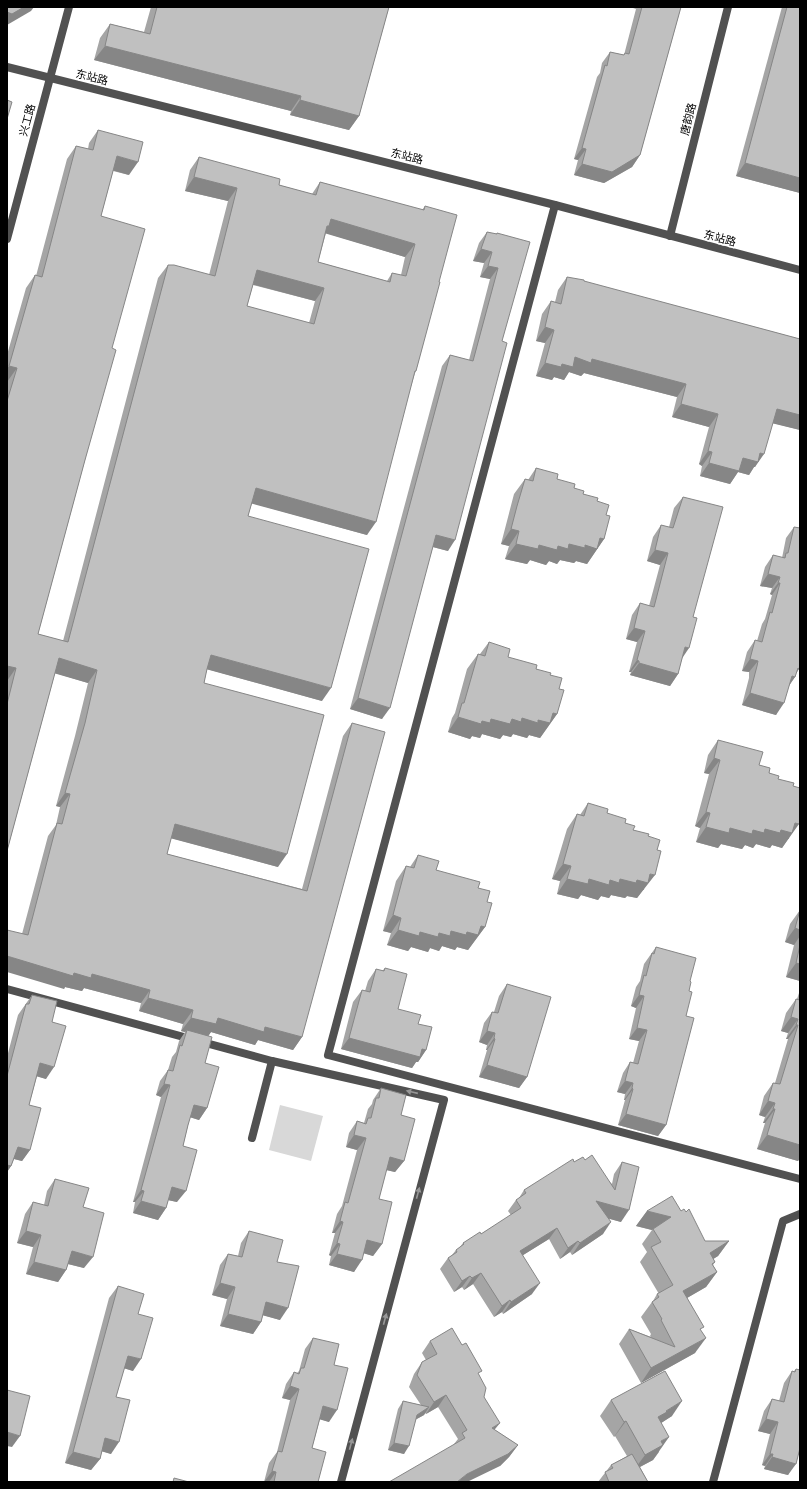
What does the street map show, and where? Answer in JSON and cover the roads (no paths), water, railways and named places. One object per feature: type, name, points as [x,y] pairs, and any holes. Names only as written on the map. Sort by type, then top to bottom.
[{"type":"street","name":"兴工路","points":[[7,239],[69,7]]},
{"type":"street","name":"唐韵路","points":[[670,236],[728,7]]},
{"type":"street","name":"东站路","points":[[7,66],[800,270]]},
{"type":"street","points":[[555,206],[328,1055],[800,1179]]},
{"type":"street","points":[[7,989],[272,1061],[444,1100],[341,1482]]},
{"type":"street","points":[[252,1138],[272,1061]]},
{"type":"street","points":[[714,1482],[783,1221],[800,1214]]}]
